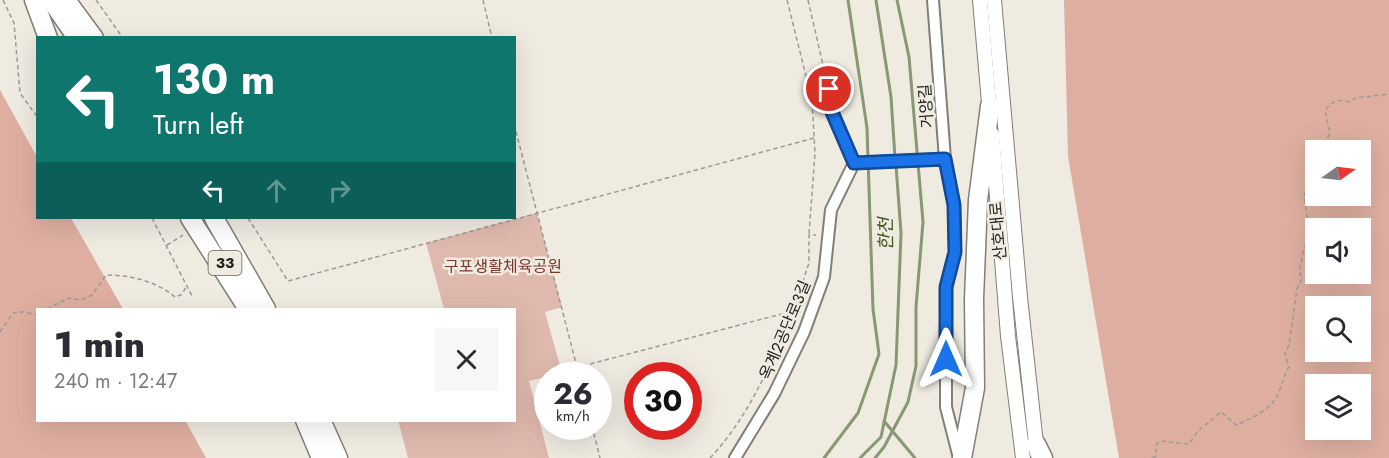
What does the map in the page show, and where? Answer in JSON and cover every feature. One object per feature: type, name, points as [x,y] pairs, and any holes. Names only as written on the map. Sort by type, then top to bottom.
[{"type":"highway","points":[[34,0],[47,36]]},
{"type":"highway","points":[[51,0],[75,36]]},
{"type":"highway","points":[[66,0],[93,36]]},
{"type":"highway","points":[[961,458],[975,388],[974,299],[978,200],[990,106]]},
{"type":"highway","name":"33","points":[[215,219],[265,308]]},
{"type":"highway","name":"33","points":[[192,222],[249,308]]},
{"type":"highway","points":[[306,422],[321,458]]},
{"type":"highway","points":[[322,422],[338,458]]},
{"type":"street","name":"거양길","points":[[934,0],[940,159],[954,205],[955,252],[946,287],[946,407],[961,458]]},
{"type":"street","name":"산호대로","points":[[980,0],[1008,336],[1023,458]]},
{"type":"street","name":"산호대로","points":[[994,0],[1039,453]]},
{"type":"street","points":[[829,89],[832,112],[857,163],[940,159]]},
{"type":"street","name":"옥계2공단로3길","points":[[735,458],[774,394],[804,332],[824,277],[831,210],[857,163]]},
{"type":"path","points":[[3,0],[14,23],[20,93],[36,115]]},
{"type":"path","points":[[96,0],[122,36]]},
{"type":"path","points":[[483,0],[492,36]]},
{"type":"path","points":[[710,458],[730,433],[750,401],[793,312],[809,263],[814,138],[812,100],[787,0]]},
{"type":"path","points":[[808,0],[829,89]]},
{"type":"path","points":[[1326,140],[1330,134],[1325,111],[1328,106],[1335,101],[1349,102],[1356,98],[1389,94]]},
{"type":"path","points":[[516,132],[576,362]]},
{"type":"path","points":[[516,219],[814,138]]},
{"type":"path","points":[[1152,458],[1155,456],[1156,445],[1160,441],[1189,444],[1197,432],[1221,412],[1236,425],[1251,419],[1273,404],[1280,391],[1282,377],[1288,367],[1285,354],[1289,345],[1297,289],[1302,279],[1299,271],[1309,229],[1308,212],[1304,206],[1305,192]]},
{"type":"path","points":[[152,219],[192,296]]},
{"type":"path","points":[[249,219],[288,281],[515,219]]},
{"type":"path","points":[[166,246],[192,222]]},
{"type":"path","points":[[809,235],[829,234]]},
{"type":"path","points":[[49,308],[69,298],[81,300],[92,295],[106,275],[118,275],[161,285],[175,297],[181,295],[187,286]]},
{"type":"path","points":[[598,362],[793,312]]},
{"type":"path","points":[[0,332],[13,313],[36,315]]},
{"type":"path","points":[[596,440],[600,458]]},
{"type":"green space","name":"구포생활체육공원","points":[[537,213],[562,307],[545,312],[559,362],[534,362],[534,380],[529,381],[534,400],[534,440],[544,440],[549,458],[408,458],[399,422],[516,422],[516,308],[444,308],[426,243]]},
{"type":"shaded area","points":[[1064,0],[1389,0],[1389,458],[1119,458],[1068,156]]},
{"type":"shaded area","points":[[0,90],[36,155],[36,219],[72,219],[122,308],[36,308],[36,422],[186,422],[206,458],[0,458]]},
{"type":"waterway","points":[[824,458],[858,413],[879,354],[873,309],[867,128],[848,0]]},
{"type":"waterway","name":"한천","points":[[876,0],[891,97],[895,158]]},
{"type":"waterway","points":[[875,458],[884,447],[908,402],[916,366],[916,307],[923,222],[909,57],[897,0]]},
{"type":"waterway","name":"한천","points":[[860,458],[881,437],[896,365],[901,233],[896,165]]},
{"type":"waterway","points":[[884,421],[915,458]]},
{"type":"route","points":[[829,89],[836,125],[854,163],[945,159],[954,205],[955,252],[946,287],[946,359]]}]
